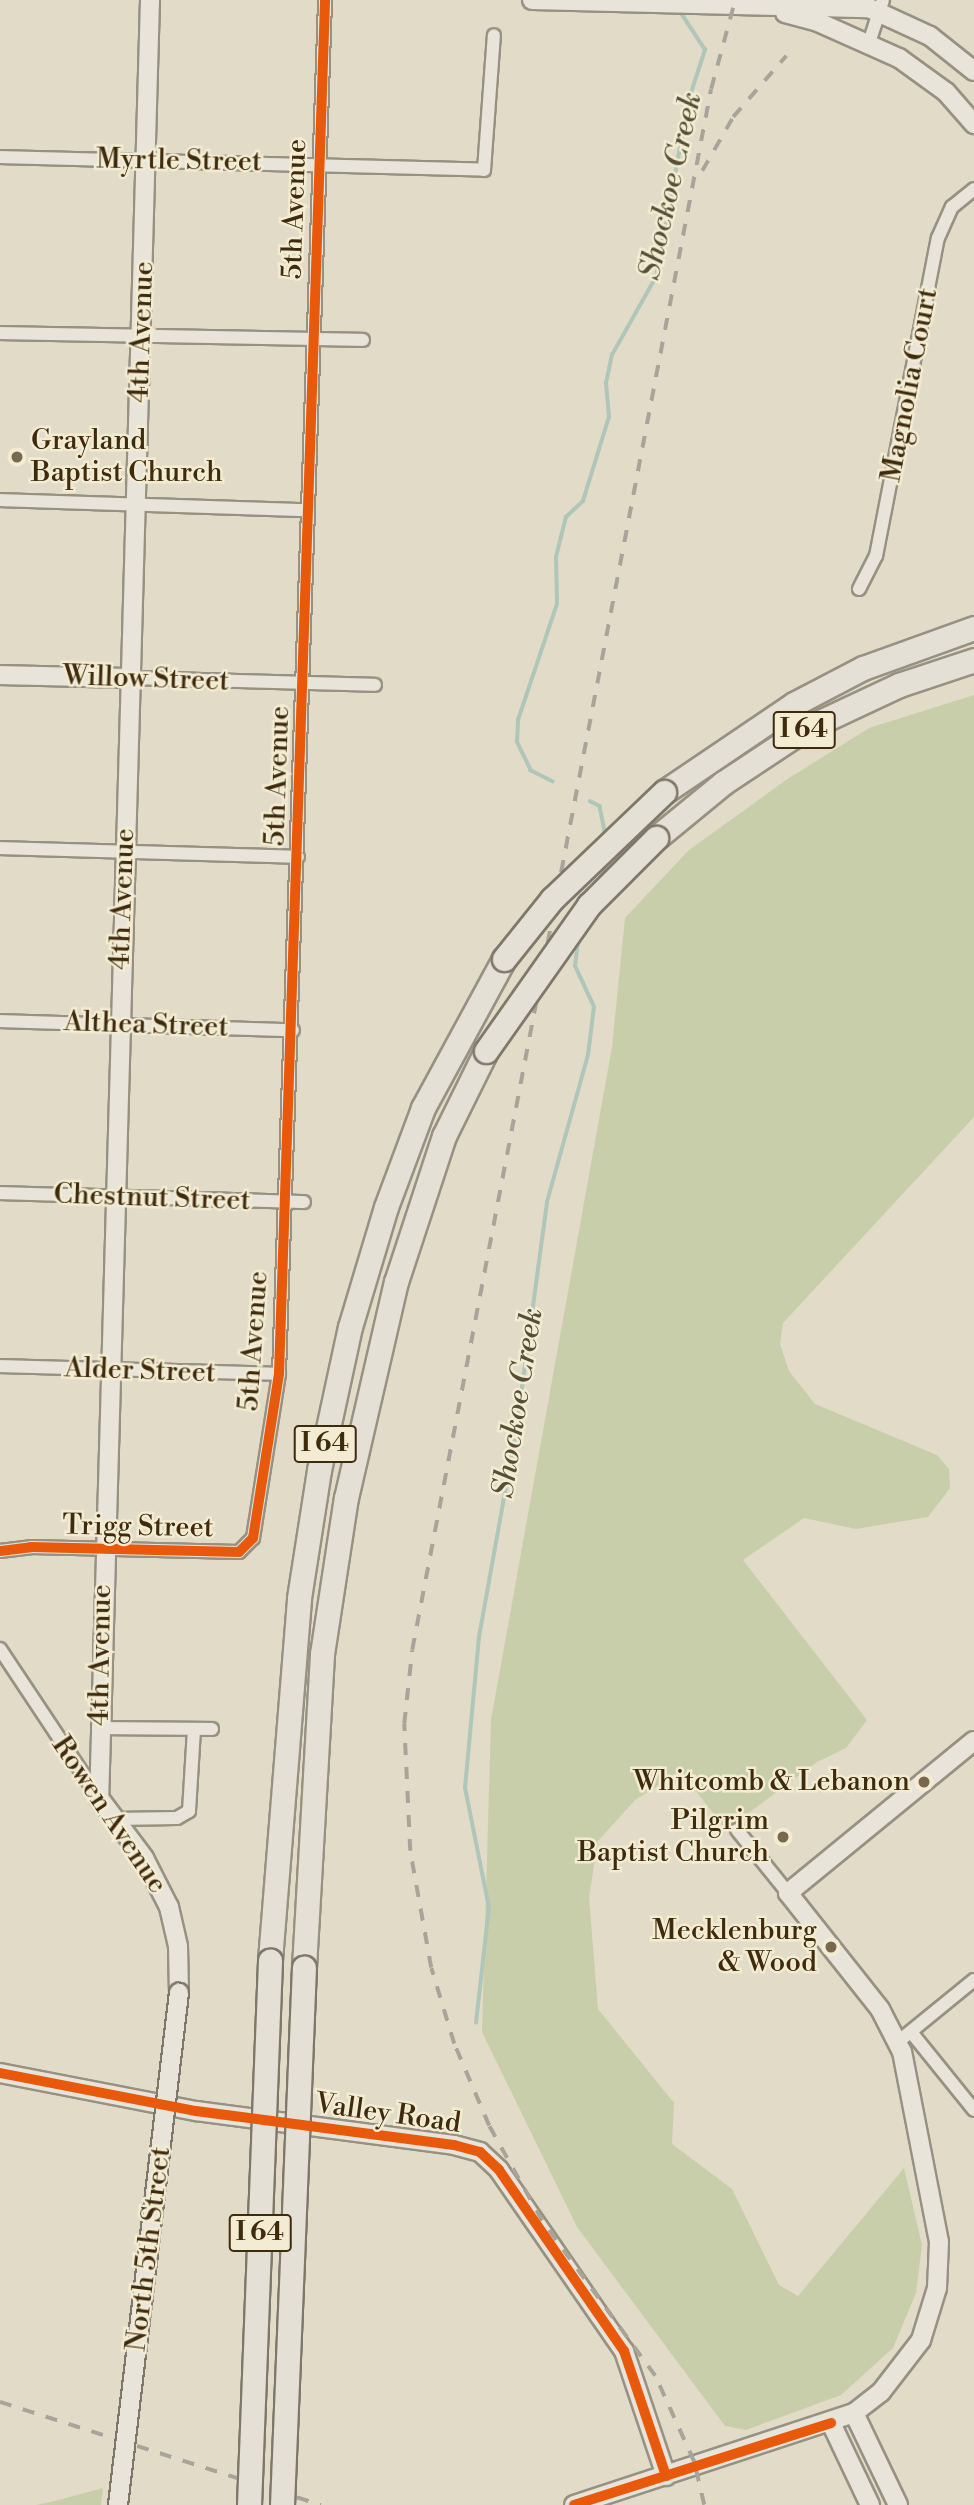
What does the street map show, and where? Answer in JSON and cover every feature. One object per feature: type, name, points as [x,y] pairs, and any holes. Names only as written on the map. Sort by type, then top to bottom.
[{"type":"highway","name":"I 64","points":[[249,2505],[270,1960],[299,1598],[319,1469],[350,1327],[386,1207],[423,1108],[504,959],[552,900],[664,792],[794,704],[863,668],[974,628]]},
{"type":"highway","name":"I 64","points":[[282,2505],[304,1967],[322,1654],[346,1498],[396,1282],[444,1136],[486,1051],[589,905],[656,838],[723,783],[803,730],[898,685],[974,660]]},
{"type":"main road","name":"4th Avenue","points":[[99,1798],[108,1371],[142,337],[150,0]]},
{"type":"main road","points":[[532,0],[650,2],[765,9],[881,5],[930,36],[974,71]]},
{"type":"main road","points":[[765,9],[804,17],[869,43],[932,80],[974,124]]},
{"type":"main road","name":"Willow Street","points":[[0,675],[129,678]]},
{"type":"main road","points":[[574,2505],[855,2413],[881,2392],[910,2358],[928,2324],[939,2269],[936,2217],[905,2037],[788,1893],[974,1741]]},
{"type":"main road","name":"Rowen Avenue","points":[[99,1798],[144,1858],[169,1907],[180,1964],[179,1993]]},
{"type":"main road","name":"North 5th Street","points":[[118,2505],[179,1993]]},
{"type":"main road","name":"Valley Road","points":[[0,2073],[196,2111],[480,2152],[499,2170],[624,2351],[666,2476]]},
{"type":"main road","points":[[855,2413],[898,2505]]},
{"type":"main road","points":[[831,2423],[870,2505]]},
{"type":"street","name":"5th Avenue","points":[[245,1549],[253,1538],[279,1374],[293,1030],[326,0]]},
{"type":"street","points":[[869,43],[881,5]]},
{"type":"street","name":"Myrtle Street","points":[[0,157],[484,170],[494,35]]},
{"type":"street","name":"Magnolia Court","points":[[859,589],[876,556],[938,238],[952,207],[974,189]]},
{"type":"street","points":[[0,333],[363,340]]},
{"type":"street","points":[[0,500],[308,510]]},
{"type":"street","name":"Willow Street","points":[[129,678],[375,685]]},
{"type":"street","points":[[0,848],[298,857]]},
{"type":"street","name":"Althea Street","points":[[0,1021],[293,1030]]},
{"type":"street","name":"Chestnut Street","points":[[0,1193],[304,1202]]},
{"type":"street","name":"Alder Street","points":[[0,1366],[279,1374]]},
{"type":"street","name":"Trigg Street","points":[[0,1544],[103,1549],[245,1549]]},
{"type":"street","name":"Trigg Street","points":[[0,1551],[29,1547]]},
{"type":"street","name":"Rowen Avenue","points":[[0,1649],[99,1798]]},
{"type":"street","points":[[99,1728],[212,1729]]},
{"type":"street","points":[[115,1819],[177,1818],[191,1807],[194,1729]]},
{"type":"street","points":[[737,1830],[788,1893]]},
{"type":"street","points":[[974,1980],[905,2037],[974,2110]]},
{"type":"green space","points":[[974,695],[974,1117],[783,1323],[780,1344],[789,1371],[815,1404],[937,1455],[949,1469],[950,1488],[928,1517],[856,1529],[804,1518],[743,1560],[867,1720],[846,1748],[817,1762],[726,1830],[692,1786],[667,1780],[635,1800],[598,1841],[589,1897],[598,2009],[674,2103],[672,2144],[732,2189],[779,2285],[798,2296],[904,2168],[922,2245],[916,2293],[893,2348],[841,2395],[746,2430],[725,2426],[577,2227],[482,2032],[491,1720],[612,1047],[625,918],[689,850],[786,780],[869,728]]},
{"type":"green space","points":[[103,2488],[101,2505],[36,2505],[55,2501]]},
{"type":"waterway","name":"Shockoe Creek","points":[[553,782],[531,771],[517,742],[518,720],[557,604],[556,557],[566,517],[583,501],[609,417],[606,383],[612,355],[656,277],[689,99],[705,50],[682,15]]},
{"type":"waterway","name":"Shockoe Creek","points":[[590,801],[600,806],[606,837]]},
{"type":"waterway","name":"Shockoe Creek","points":[[600,880],[608,858]]},
{"type":"waterway","name":"Shockoe Creek","points":[[476,2023],[489,1908],[465,1788],[479,1637],[516,1432],[547,1202],[588,1055],[594,1007],[575,966],[578,940]]},
{"type":"railway","points":[[704,2505],[694,2462],[655,2376],[542,2221],[489,2126],[454,2044],[431,1968],[410,1851],[404,1724],[412,1650],[711,89],[735,0]]},
{"type":"railway","points":[[702,171],[733,117],[786,56]]},
{"type":"railway","points":[[0,2402],[321,2505]]},
{"type":"cycle path","points":[[0,1551],[31,1547],[239,1552],[253,1538],[279,1374],[325,0]]},
{"type":"cycle path","points":[[0,2073],[196,2111],[454,2145],[480,2152],[499,2170],[624,2351],[666,2476]]},
{"type":"cycle path","points":[[574,2505],[831,2423]]},
{"type":"place","name":"Grayland Baptist Church","points":[[17,457]]},
{"type":"place","name":"Whitcomb & Lebanon","points":[[924,1782]]},
{"type":"place","name":"Pilgrim Baptist Church","points":[[783,1837]]},
{"type":"place","name":"Mecklenburg & Wood","points":[[831,1947]]}]
